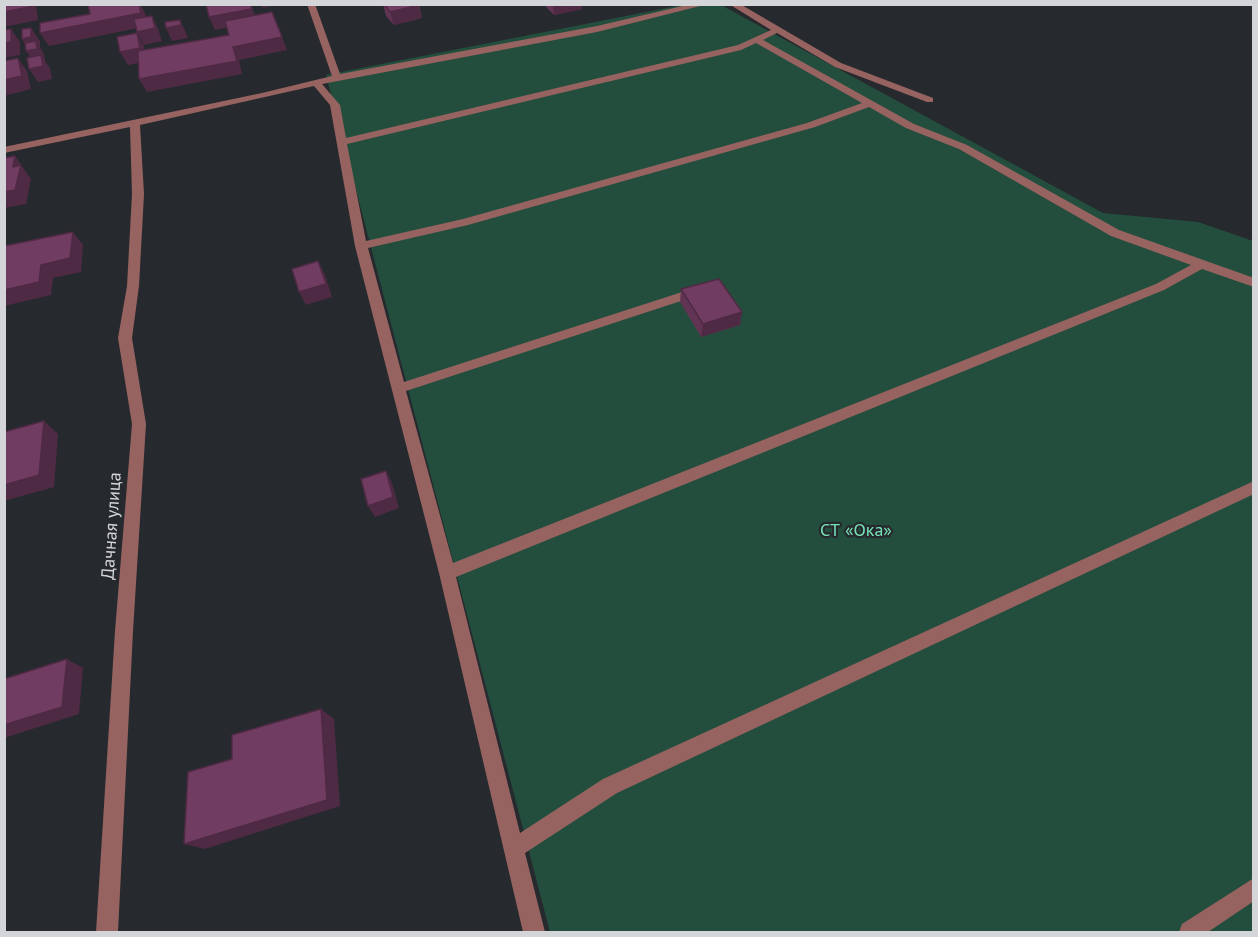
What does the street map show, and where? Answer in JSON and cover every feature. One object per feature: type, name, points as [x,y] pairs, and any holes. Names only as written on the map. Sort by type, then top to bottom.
[{"type":"street","points":[[311,4],[337,77]]},
{"type":"street","points":[[4,150],[337,77],[597,29],[704,4]]},
{"type":"street","points":[[733,4],[838,65],[930,100]]},
{"type":"street","points":[[342,142],[741,47],[777,30]]},
{"type":"street","points":[[756,40],[910,126],[963,147],[1115,233],[1254,283]]},
{"type":"street","points":[[316,82],[335,105],[361,246],[447,573],[534,933]]},
{"type":"street","points":[[361,246],[464,222],[811,125],[868,104]]},
{"type":"street","name":"Дачная улица","points":[[107,933],[124,631],[139,424],[125,338],[133,286],[138,194],[135,123]]},
{"type":"street","points":[[447,573],[1160,287],[1200,265]]},
{"type":"street","points":[[400,388],[683,296]]},
{"type":"street","points":[[513,849],[610,786],[1254,488]]},
{"type":"street","points":[[1190,933],[1254,888]]},
{"type":"green space","name":"СТ «Ока»","points":[[682,5],[721,5],[1103,213],[1198,222],[1253,241],[1253,932],[550,932],[326,75]]},
{"type":"building","points":[[4,4],[29,4],[29,7],[4,12]]},
{"type":"building","points":[[88,4],[139,4],[141,13],[40,33],[40,23],[90,14]]},
{"type":"building","points":[[206,4],[250,4],[252,9],[209,17]]},
{"type":"building","points":[[384,4],[419,4],[419,5],[390,12]]},
{"type":"building","points":[[272,12],[282,37],[233,47],[237,61],[139,79],[138,51],[229,35],[225,21]]},
{"type":"building","points":[[152,16],[155,28],[137,32],[134,19]]},
{"type":"building","points":[[180,20],[181,25],[166,28],[165,22]]},
{"type":"building","points":[[31,28],[31,37],[22,39],[22,29]]},
{"type":"building","points":[[11,29],[11,42],[4,43],[4,30]]},
{"type":"building","points":[[137,33],[140,48],[120,52],[117,37]]},
{"type":"building","points":[[36,41],[37,49],[26,51],[25,43]]},
{"type":"building","points":[[41,55],[43,66],[29,69],[27,58]]},
{"type":"building","points":[[18,58],[22,76],[4,80],[4,61]]},
{"type":"building","points":[[15,156],[13,167],[21,165],[15,190],[4,192],[4,158]]},
{"type":"building","points":[[73,232],[70,258],[41,265],[39,282],[4,290],[4,246]]},
{"type":"building","points":[[318,261],[326,284],[299,292],[292,269]]},
{"type":"building","points":[[719,279],[742,312],[703,324],[681,289]]},
{"type":"building","points":[[44,421],[39,475],[4,485],[4,432]]},
{"type":"building","points":[[386,471],[393,497],[368,506],[361,479]]},
{"type":"building","points":[[67,659],[62,707],[4,725],[4,679]]},
{"type":"building","points":[[321,709],[327,800],[184,844],[188,772],[232,759],[232,735]]}]
